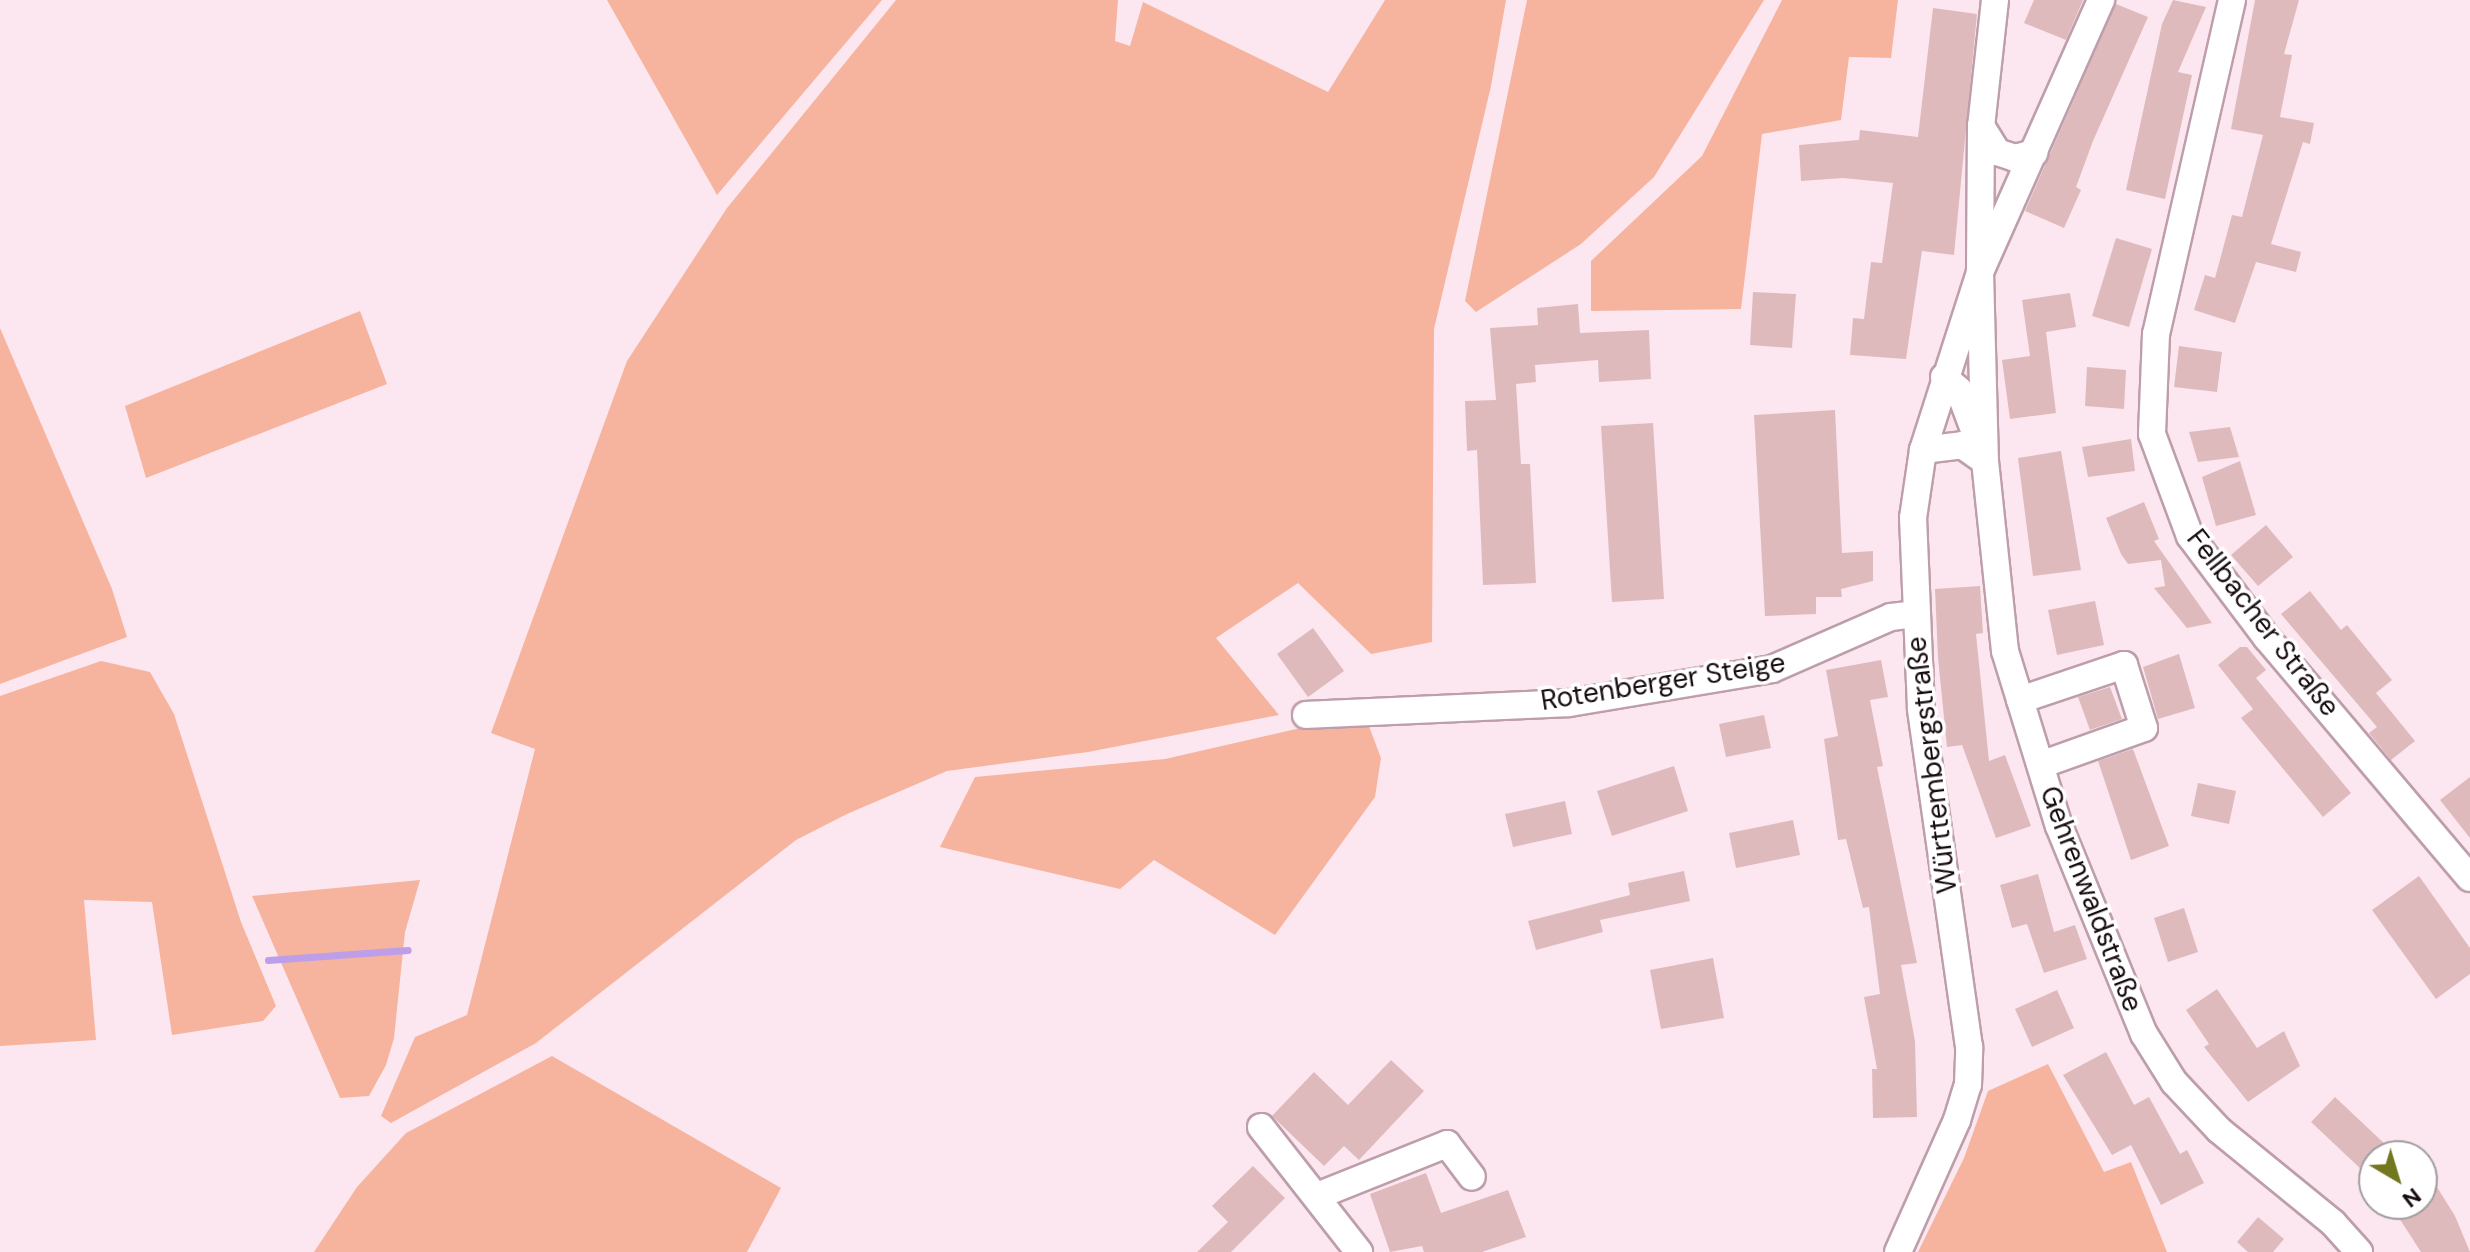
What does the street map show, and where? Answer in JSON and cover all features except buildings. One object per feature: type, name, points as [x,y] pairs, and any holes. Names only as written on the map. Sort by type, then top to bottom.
[{"type":"street","name":"Gehrenwaldstraße","points":[[1995,0],[1981,126],[1980,272],[1985,461],[2005,651],[2040,765],[2123,991],[2174,1082],[2219,1130],[2333,1223],[2359,1252]]},
{"type":"street","points":[[1980,272],[2101,0]]},
{"type":"street","name":"Fellbacher Straße","points":[[2232,0],[2156,334],[2152,434],[2190,536],[2267,638],[2470,878]]},
{"type":"street","points":[[1981,126],[1997,152],[2015,158],[2034,153]]},
{"type":"street","name":"Württembergstraße","points":[[1898,1252],[1957,1120],[1968,1085],[1969,1047],[1931,785],[1915,614],[1913,518],[1923,450],[1980,272]]},
{"type":"street","name":"Gehrenwaldstraße","points":[[1944,377],[1959,390],[1985,461]]},
{"type":"street","points":[[1923,450],[1962,445],[1985,461]]},
{"type":"street","name":"Rotenberger Steige","points":[[1306,715],[1569,703],[1772,669],[1891,617],[1915,614]]},
{"type":"street","points":[[2020,700],[2124,665],[2144,728],[2040,765]]},
{"type":"street","points":[[1261,1127],[1359,1252]]},
{"type":"street","points":[[1317,1196],[1447,1144],[1472,1177]]},
{"type":"shaded area","points":[[607,0],[882,0],[717,195]]},
{"type":"shaded area","points":[[896,0],[1118,0],[1115,41],[1130,46],[1143,2],[1328,92],[1385,0],[1506,0],[1491,86],[1434,329],[1432,642],[1371,654],[1298,583],[1216,638],[1279,715],[1088,752],[947,771],[847,814],[796,840],[536,1043],[391,1123],[381,1116],[415,1037],[467,1015],[535,749],[491,733],[627,361],[727,208]]},
{"type":"shaded area","points":[[1527,0],[1764,0],[1654,177],[1581,244],[1476,312],[1465,301]]},
{"type":"shaded area","points":[[1782,0],[1898,0],[1891,58],[1849,57],[1841,120],[1762,134],[1741,309],[1591,311],[1591,261],[1702,156]]},
{"type":"shaded area","points":[[360,311],[387,384],[146,478],[125,406]]},
{"type":"shaded area","points":[[0,328],[112,589],[127,637],[0,684]]},
{"type":"shaded area","points":[[101,661],[150,672],[174,714],[241,922],[276,1006],[263,1021],[172,1035],[152,902],[84,900],[96,1040],[0,1046],[0,696]]},
{"type":"shaded area","points":[[1367,721],[1381,758],[1375,797],[1275,935],[1154,860],[1120,889],[940,847],[975,777],[1165,759],[1318,724]]},
{"type":"shaded area","points":[[420,880],[405,932],[394,1038],[386,1065],[369,1096],[340,1098],[252,896]]},
{"type":"shaded area","points":[[552,1056],[781,1188],[747,1252],[314,1252],[357,1187],[406,1133]]},
{"type":"shaded area","points":[[2048,1064],[2104,1172],[2131,1162],[2167,1252],[1918,1252],[1964,1158],[1988,1091]]},
{"type":"waterway","points":[[268,960],[408,950]]}]
